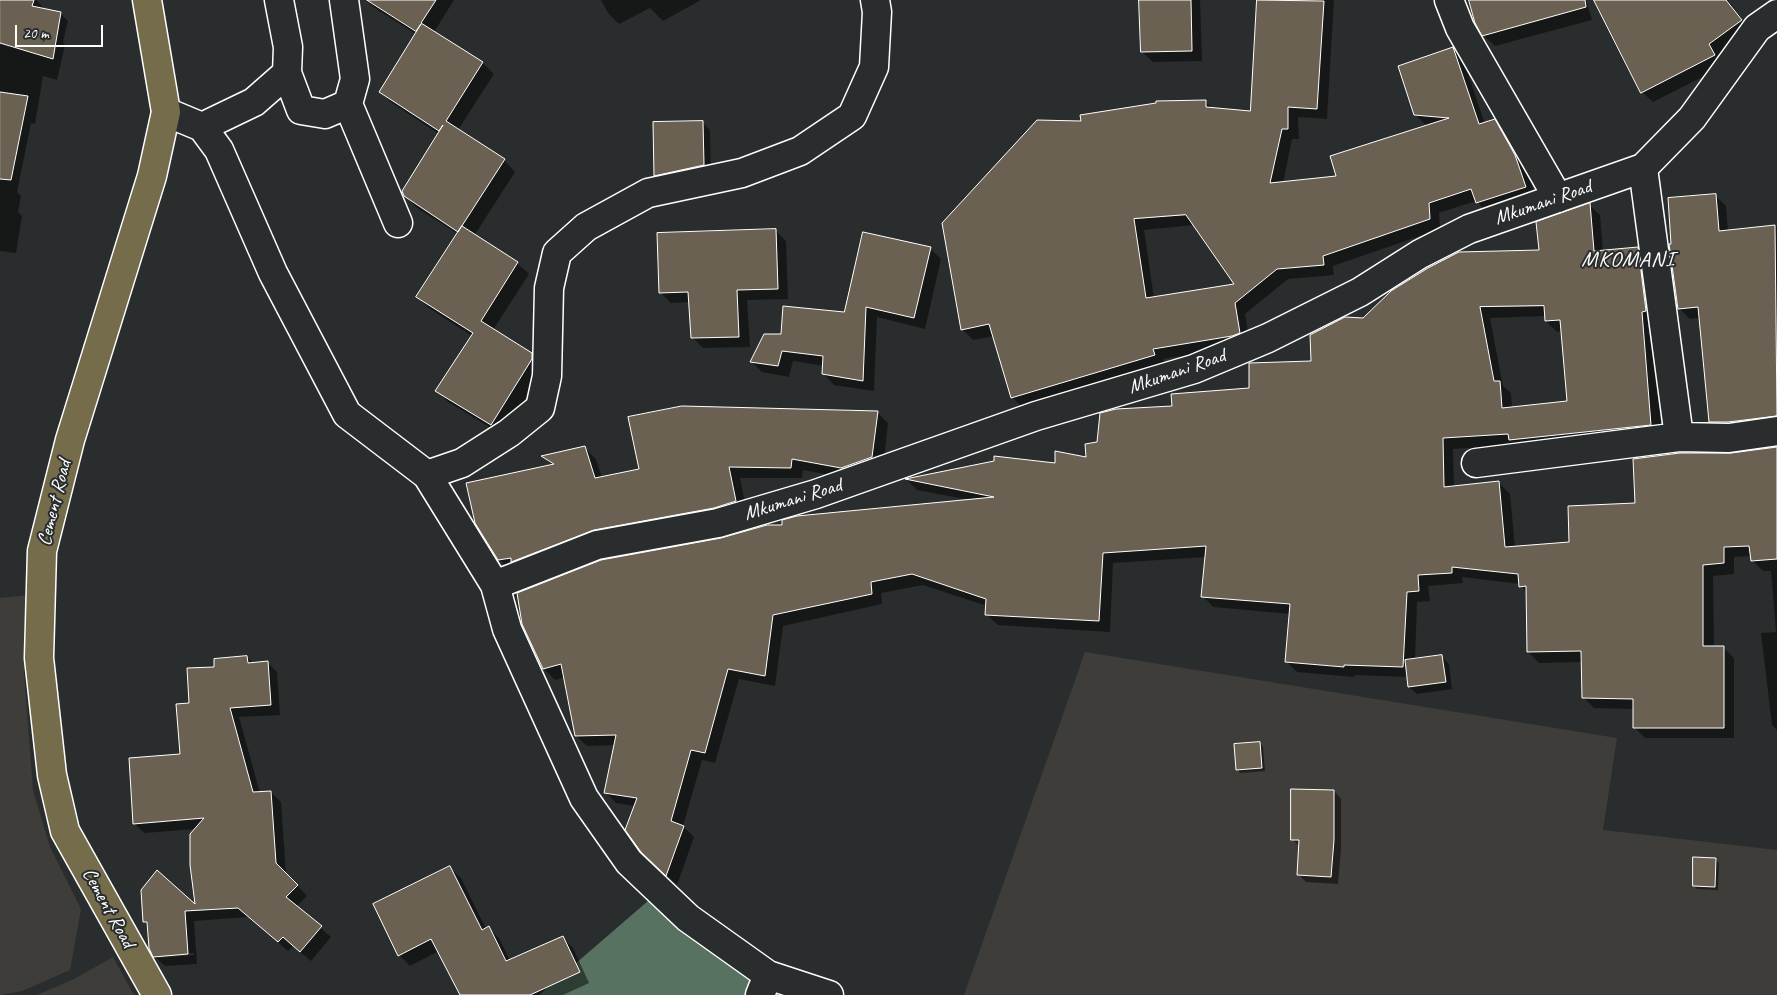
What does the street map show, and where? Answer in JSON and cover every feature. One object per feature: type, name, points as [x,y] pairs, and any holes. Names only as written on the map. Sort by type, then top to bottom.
[{"type":"main road","name":"Cement Road","points":[[148,0],[166,112],[152,176],[70,440],[42,551],[39,658],[52,775],[65,831],[156,995]]},
{"type":"street","points":[[279,0],[288,47],[287,73],[301,110],[325,114],[348,104]]},
{"type":"street","points":[[344,0],[355,78],[348,104],[398,223]]},
{"type":"street","points":[[428,474],[462,464],[509,433],[540,408],[547,376],[549,288],[557,253],[586,228],[648,193],[742,173],[800,151],[852,116],[874,67],[877,12],[875,0]]},
{"type":"street","points":[[1449,0],[1460,28],[1558,198]]},
{"type":"street","name":"Mkumani Road","points":[[495,585],[597,545],[718,523],[816,494],[1036,416],[1194,369],[1268,338],[1360,292],[1420,254],[1469,229],[1643,168],[1692,118],[1757,28],[1777,14]]},
{"type":"street","points":[[202,127],[254,102],[287,73]]},
{"type":"street","points":[[166,112],[202,127],[220,150],[273,272],[347,414],[428,474],[495,585],[507,629],[584,798],[629,862],[688,918],[764,985],[829,995]]},
{"type":"street","points":[[1643,168],[1679,437]]},
{"type":"street","points":[[1476,463],[1679,437],[1729,438],[1777,432]]},
{"type":"shaded area","points":[[30,595],[24,672],[33,790],[50,847],[81,909],[70,970],[22,991],[0,995],[0,598]]},
{"type":"shaded area","points":[[1085,652],[1617,738],[1603,830],[1777,850],[1777,995],[964,995]]},
{"type":"shaded area","points":[[113,957],[134,995],[37,995],[74,979]]},
{"type":"green space","points":[[648,901],[768,975],[759,995],[539,995]]},
{"type":"building","points":[[0,0],[34,0],[32,6],[61,12],[53,59],[0,43]]},
{"type":"building","points":[[367,0],[436,0],[421,23],[483,62],[446,121],[505,159],[458,232],[404,196],[402,191],[443,125],[439,131],[379,92],[421,24],[416,31]]},
{"type":"building","points":[[1139,0],[1191,0],[1192,51],[1141,52]]},
{"type":"building","points":[[1257,0],[1324,1],[1317,109],[1288,107],[1288,129],[1282,129],[1270,183],[1336,176],[1330,156],[1449,118],[1414,115],[1398,66],[1453,47],[1479,124],[1495,119],[1515,155],[1526,187],[1476,203],[1471,189],[1429,203],[1430,219],[1323,256],[1324,265],[1277,269],[1235,303],[1240,333],[1232,336],[1153,349],[1155,355],[1011,398],[989,324],[961,330],[942,223],[1037,120],[1081,121],[1080,115],[1156,103],[1156,101],[1206,100],[1206,107],[1250,111]],"holes":[[[1186,215],[1234,284],[1146,298],[1134,219]]]},
{"type":"building","points":[[1469,0],[1585,0],[1586,7],[1482,36],[1475,23]]},
{"type":"building","points":[[1594,0],[1726,0],[1742,20],[1709,44],[1715,55],[1641,93]]},
{"type":"building","points":[[0,92],[28,96],[11,180],[0,179]]},
{"type":"building","points":[[703,121],[704,165],[654,176],[653,122]]},
{"type":"building","points":[[1716,194],[1719,231],[1775,225],[1777,416],[1728,422],[1709,422],[1698,307],[1678,309],[1669,244],[1671,244],[1668,198]]},
{"type":"building","points":[[1590,203],[1594,251],[1638,247],[1646,311],[1642,312],[1651,425],[1509,440],[1508,434],[1443,438],[1444,487],[1499,481],[1505,547],[1569,542],[1568,506],[1635,503],[1633,459],[1680,453],[1731,453],[1777,447],[1777,559],[1751,561],[1749,546],[1724,547],[1724,563],[1703,565],[1703,646],[1724,646],[1724,728],[1633,728],[1633,699],[1582,698],[1581,651],[1527,652],[1526,586],[1519,587],[1518,574],[1452,567],[1452,573],[1418,575],[1419,591],[1407,592],[1403,667],[1344,665],[1344,667],[1285,662],[1290,604],[1201,597],[1206,546],[1103,553],[1099,621],[985,615],[986,599],[912,574],[871,582],[872,594],[773,615],[765,676],[728,669],[705,753],[691,750],[671,821],[684,826],[666,876],[641,852],[625,830],[637,798],[604,793],[616,735],[575,736],[561,664],[543,669],[522,624],[517,593],[601,560],[721,538],[767,525],[782,525],[782,520],[797,516],[994,497],[905,479],[994,461],[994,456],[1055,463],[1055,451],[1086,457],[1085,444],[1097,442],[1100,413],[1116,409],[1172,406],[1171,394],[1249,388],[1249,363],[1311,361],[1310,335],[1345,317],[1363,318],[1391,291],[1428,268],[1459,252],[1539,250],[1536,222]],"holes":[[[1544,306],[1545,321],[1560,320],[1567,401],[1502,408],[1500,381],[1494,381],[1480,307]]]},
{"type":"building","points":[[462,226],[518,262],[481,321],[532,353],[532,359],[491,425],[435,391],[473,333],[416,297]]},
{"type":"building","points":[[776,229],[778,289],[737,290],[739,337],[691,338],[688,292],[659,293],[657,233]]},
{"type":"building","points":[[863,232],[931,247],[914,318],[866,307],[863,381],[822,374],[823,356],[782,351],[778,366],[750,362],[764,334],[781,334],[783,306],[844,312]]},
{"type":"building","points":[[682,406],[878,411],[872,457],[841,468],[792,459],[791,468],[729,467],[736,501],[714,508],[594,530],[511,562],[511,558],[498,560],[475,523],[466,483],[554,464],[541,456],[585,446],[595,478],[639,469],[628,417]]},
{"type":"building","points":[[1442,655],[1446,682],[1408,687],[1405,660]]},
{"type":"building","points":[[247,656],[248,663],[268,661],[271,705],[230,708],[253,792],[271,791],[276,863],[298,885],[286,897],[322,926],[300,952],[283,937],[278,942],[238,908],[185,911],[188,954],[153,957],[149,948],[147,922],[143,922],[141,890],[157,870],[195,904],[190,865],[190,834],[204,818],[133,824],[129,758],[180,754],[176,704],[189,703],[187,668],[214,667],[214,659]]},
{"type":"building","points":[[1260,742],[1262,768],[1236,770],[1234,744]]},
{"type":"building","points":[[1291,789],[1334,790],[1334,840],[1331,877],[1297,875],[1299,840],[1291,840]]},
{"type":"building","points":[[1693,857],[1716,858],[1715,887],[1693,886]]},
{"type":"building","points":[[450,866],[482,930],[489,926],[506,961],[563,936],[580,972],[530,995],[460,995],[431,939],[398,956],[373,904]]},
{"type":"district","name":"MKOMANI","points":[[1628,260]]}]
